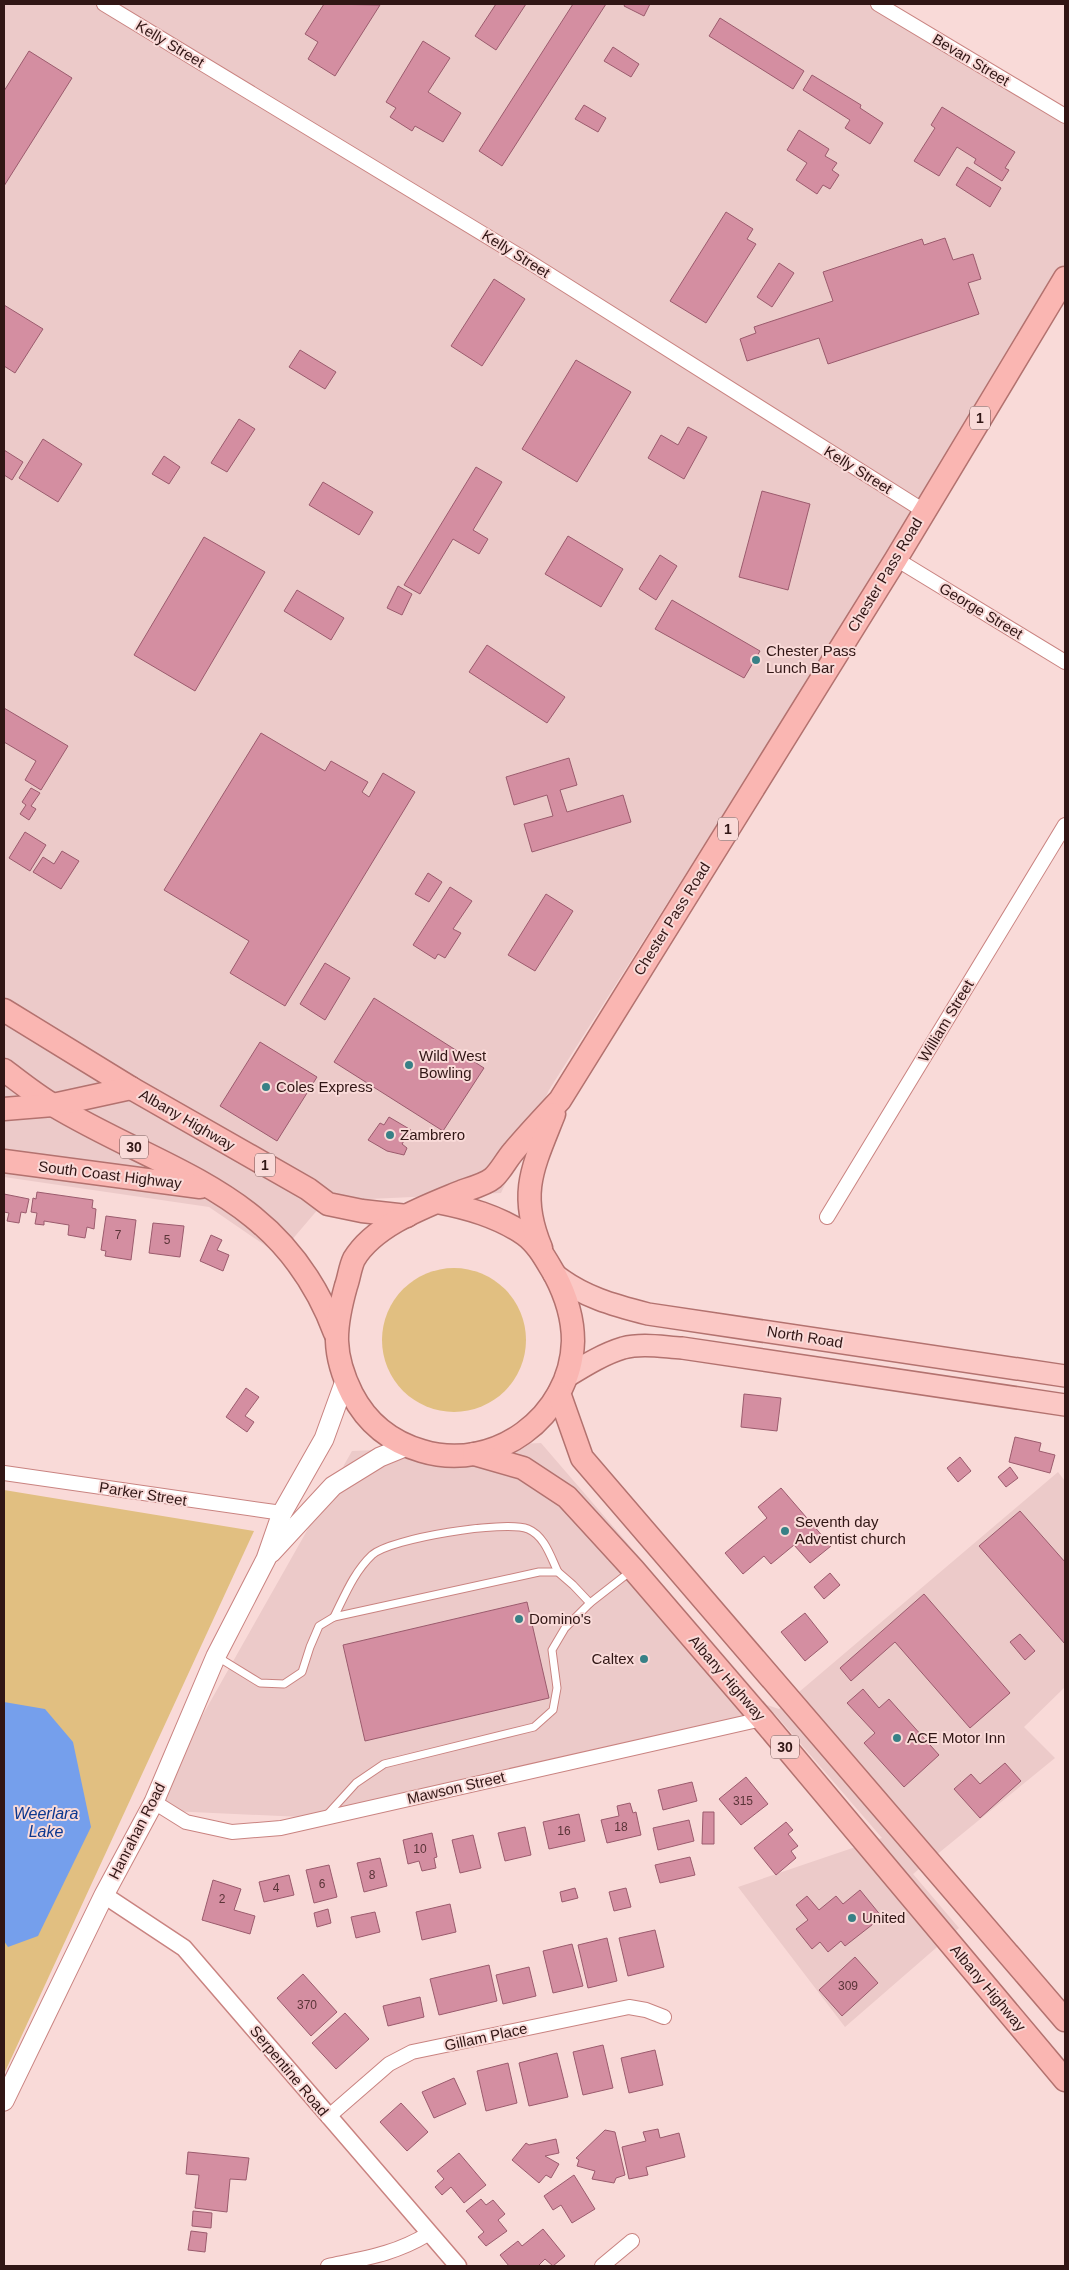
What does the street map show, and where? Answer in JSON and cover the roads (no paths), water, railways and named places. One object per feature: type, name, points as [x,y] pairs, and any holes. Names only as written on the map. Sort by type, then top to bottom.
[{"type":"highway","name":"Chester Pass Road","points":[[544,1254],[531,1225],[528,1193],[533,1166],[560,1100],[896,559],[1065,278]]},
{"type":"highway","name":"Albany Highway","points":[[4,1010],[131,1088],[308,1189],[328,1204],[362,1211],[407,1216]]},
{"type":"highway","name":"30","points":[[4,1070],[53,1105],[216,1189]]},
{"type":"highway","points":[[4,1109],[53,1105],[131,1088]]},
{"type":"highway","name":"Chester Pass Road","points":[[437,1202],[492,1179],[512,1153],[560,1100]]},
{"type":"highway","name":"South Coast Highway","points":[[4,1162],[216,1189]]},
{"type":"highway","name":"1","points":[[216,1189],[258,1220],[291,1252],[327,1309],[336,1333],[338,1357],[345,1380],[360,1409],[374,1425],[391,1438],[407,1446],[440,1456],[474,1454],[500,1446],[524,1434],[549,1408],[563,1385],[573,1342],[572,1324],[563,1290],[544,1254],[525,1235],[490,1215],[469,1208],[437,1202],[377,1232],[354,1260],[336,1333]]},
{"type":"highway","name":"30","points":[[563,1385],[582,1458],[1065,2020]]},
{"type":"highway","name":"Albany Highway","points":[[474,1454],[523,1468],[567,1497],[633,1569],[762,1719],[1065,2080]]},
{"type":"main road","name":"North Road","points":[[554,1274],[568,1285],[592,1298],[648,1314],[1065,1376]]},
{"type":"main road","name":"North Road","points":[[563,1385],[593,1361],[623,1348],[648,1346],[682,1348],[1065,1405]]},
{"type":"main road","name":"Hanrahan Road","points":[[4,2101],[104,1894],[154,1802],[216,1656],[266,1559],[282,1513],[324,1439],[345,1380]]},
{"type":"main road","name":"Hanrahan Road","points":[[266,1559],[333,1486],[380,1457],[407,1446]]},
{"type":"street","name":"Kelly Street","points":[[104,4],[531,263],[924,511]]},
{"type":"street","name":"Bevan Street","points":[[878,4],[1065,116]]},
{"type":"street","name":"George Street","points":[[896,559],[1065,662]]},
{"type":"street","name":"William Street","points":[[827,1216],[1065,825]]},
{"type":"street","name":"Parker Street","points":[[4,1473],[282,1513]]},
{"type":"street","name":"Mawson Street","points":[[154,1802],[186,1822],[232,1832],[281,1828],[762,1719]]},
{"type":"street","name":"Serpentine Road","points":[[104,1894],[184,1948],[428,2234],[458,2266]]},
{"type":"street","name":"Gillam Place","points":[[328,2117],[389,2064],[412,2052],[629,2007],[664,2016]]},
{"type":"street","points":[[328,2266],[392,2253],[428,2234]]},
{"type":"street","points":[[602,2266],[632,2241]]},
{"type":"lane","points":[[334,1617],[352,1580],[373,1554],[414,1539],[509,1526],[529,1530],[543,1541],[558,1572],[574,1585],[590,1603]]},
{"type":"lane","points":[[324,1818],[356,1783],[384,1764],[534,1726],[554,1710],[557,1688],[552,1650],[565,1628],[590,1603],[633,1569]]},
{"type":"lane","points":[[216,1656],[260,1683],[284,1684],[302,1672],[310,1647],[320,1626],[334,1617],[539,1572],[558,1572]]},
{"type":"water","name":"Weerlara Lake","points":[[4,1702],[45,1709],[73,1742],[91,1827],[38,1936],[8,1947],[4,1941]]},
{"type":"place","name":"Chester Pass Lunch Bar","points":[[756,660]]},
{"type":"place","name":"Wild West Bowling","points":[[409,1065]]},
{"type":"place","name":"Coles Express","points":[[266,1087]]},
{"type":"place","name":"Zambrero","points":[[390,1135]]},
{"type":"place","name":"Seventh day Adventist church","points":[[785,1531]]},
{"type":"place","name":"Domino's","points":[[519,1619]]},
{"type":"place","name":"Caltex","points":[[644,1659]]},
{"type":"place","name":"ACE Motor Inn","points":[[897,1738]]},
{"type":"place","name":"United","points":[[852,1918]]}]
